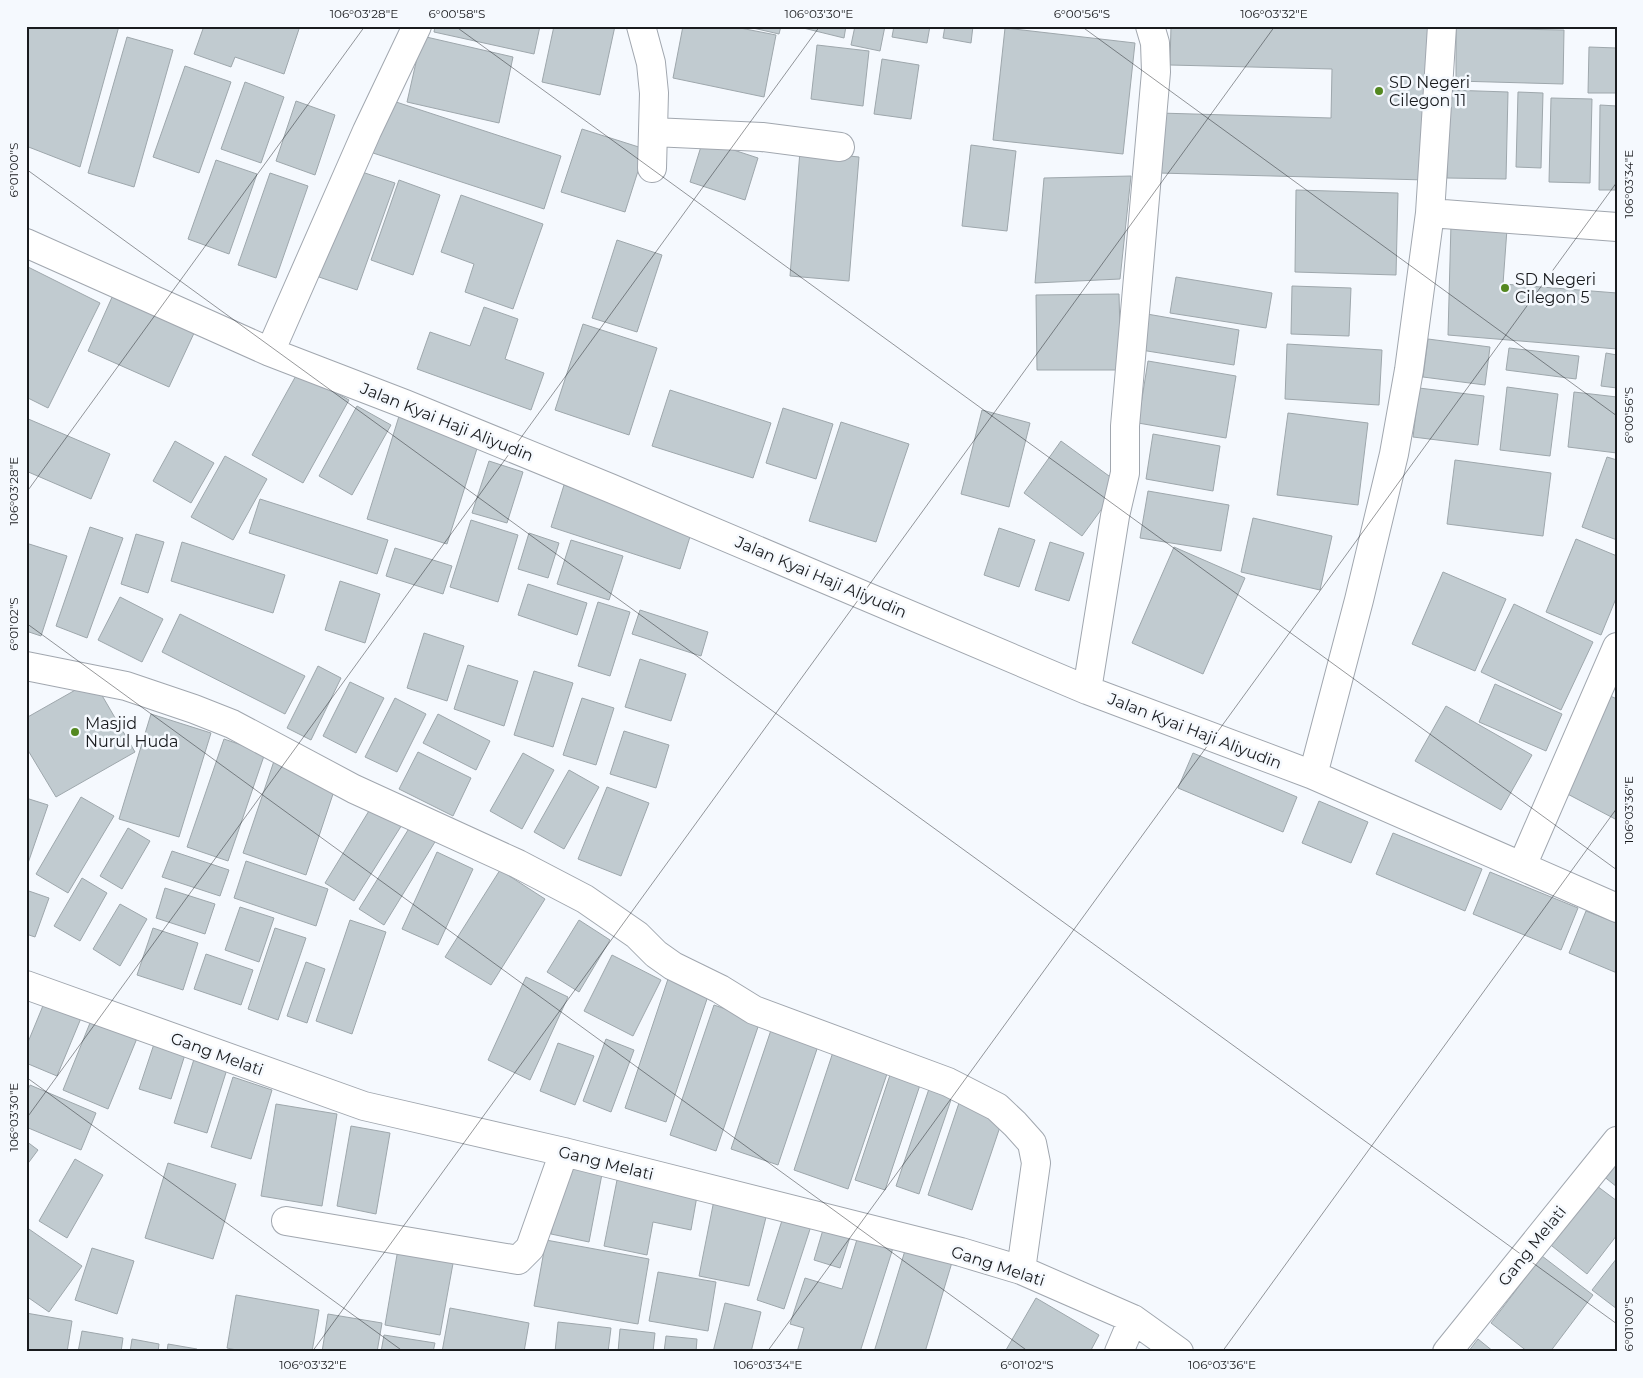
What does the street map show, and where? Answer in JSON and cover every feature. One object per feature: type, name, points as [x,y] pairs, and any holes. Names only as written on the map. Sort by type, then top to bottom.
[{"type":"street","points":[[270,352],[367,131],[417,26]]},
{"type":"street","points":[[641,26],[651,63],[654,93],[652,168]]},
{"type":"street","points":[[1087,690],[1115,516],[1125,473],[1125,426],[1156,72],[1155,43],[1150,26]]},
{"type":"street","points":[[1313,775],[1394,454],[1409,370],[1430,213],[1442,26]]},
{"type":"street","points":[[653,132],[762,137],[840,147]]},
{"type":"street","points":[[1430,213],[1617,227]]},
{"type":"street","name":"Jalan Kyai Haji Aliyudin","points":[[26,243],[270,352],[405,404],[592,481],[1087,690],[1313,775],[1617,908]]},
{"type":"street","points":[[1522,866],[1617,647]]},
{"type":"street","points":[[26,666],[126,686],[232,724],[354,789],[518,864],[585,899],[637,935],[656,954],[673,966],[720,989],[754,1010],[948,1082],[996,1107],[1032,1143],[1036,1162],[1022,1270]]},
{"type":"street","name":"Gang Melati","points":[[26,985],[364,1106],[564,1152],[951,1250],[1022,1270],[1133,1319],[1180,1352]]},
{"type":"street","name":"Gang Melati","points":[[1447,1352],[1617,1141]]},
{"type":"street","points":[[286,1221],[518,1260],[530,1248],[564,1152]]},
{"type":"street","points":[[1119,1352],[1133,1319]]},
{"type":"building","points":[[26,26],[119,26],[80,167],[26,146]]},
{"type":"building","points":[[204,26],[300,26],[284,74],[235,57],[231,67],[194,54]]},
{"type":"building","points":[[435,26],[540,26],[534,54],[434,32]]},
{"type":"building","points":[[554,26],[615,26],[600,95],[542,82]]},
{"type":"building","points":[[683,26],[730,26],[776,35],[764,97],[673,78]]},
{"type":"building","points":[[744,26],[781,26],[779,34]]},
{"type":"building","points":[[795,26],[846,26],[844,38]]},
{"type":"building","points":[[855,26],[885,26],[880,51],[851,45]]},
{"type":"building","points":[[894,26],[930,26],[927,43],[892,37]]},
{"type":"building","points":[[945,26],[973,26],[971,43],[943,38]]},
{"type":"building","name":"SD Negeri Cilegon 11","points":[[1171,26],[1430,26],[1426,180],[1158,173],[1159,113],[1331,118],[1332,69],[1170,65]]},
{"type":"building","points":[[1005,28],[1135,43],[1123,154],[993,140]]},
{"type":"building","points":[[1456,28],[1564,30],[1563,84],[1456,81]]},
{"type":"building","points":[[422,36],[513,57],[499,123],[407,102]]},
{"type":"building","points":[[127,37],[173,50],[134,187],[88,173]]},
{"type":"building","points":[[817,45],[869,51],[863,106],[811,99]]},
{"type":"building","points":[[1589,47],[1617,48],[1617,93],[1588,93]]},
{"type":"building","points":[[882,59],[919,65],[911,119],[874,114]]},
{"type":"building","points":[[185,66],[231,82],[199,173],[153,157]]},
{"type":"building","points":[[245,82],[284,97],[261,163],[221,149]]},
{"type":"building","points":[[1449,90],[1508,92],[1506,179],[1447,178]]},
{"type":"building","points":[[1518,92],[1543,93],[1541,168],[1516,167]]},
{"type":"building","points":[[1551,98],[1592,99],[1590,183],[1549,182]]},
{"type":"building","points":[[387,99],[561,156],[544,209],[370,152]]},
{"type":"building","points":[[296,101],[335,115],[315,175],[276,161]]},
{"type":"building","points":[[1600,105],[1617,106],[1617,190],[1599,190]]},
{"type":"building","points":[[582,129],[645,149],[625,212],[561,192]]},
{"type":"building","points":[[703,140],[758,158],[745,200],[690,182]]},
{"type":"building","points":[[971,145],[1016,151],[1007,231],[962,226]]},
{"type":"building","points":[[800,151],[859,157],[849,281],[790,276]]},
{"type":"building","points":[[216,160],[257,174],[229,254],[188,239]]},
{"type":"building","points":[[356,170],[395,183],[357,290],[319,277]]},
{"type":"building","points":[[270,173],[308,186],[276,278],[238,265]]},
{"type":"building","points":[[1131,176],[1120,279],[1035,283],[1044,178]]},
{"type":"building","points":[[399,180],[440,195],[413,275],[371,260]]},
{"type":"building","points":[[1296,190],[1398,193],[1396,275],[1295,272]]},
{"type":"building","points":[[461,195],[543,224],[513,309],[465,292],[474,264],[441,252]]},
{"type":"building","name":"SD Negeri Cilegon 5","points":[[1451,224],[1507,229],[1503,284],[1617,293],[1617,349],[1448,335]]},
{"type":"building","points":[[617,240],[662,255],[637,332],[592,318]]},
{"type":"building","points":[[26,266],[100,303],[48,408],[26,397]]},
{"type":"building","points":[[1176,277],[1272,293],[1266,328],[1170,313]]},
{"type":"building","points":[[1292,286],[1351,288],[1349,336],[1291,334]]},
{"type":"building","points":[[1119,294],[1121,370],[1037,370],[1036,295]]},
{"type":"building","points":[[113,295],[195,331],[169,387],[88,351]]},
{"type":"building","points":[[484,307],[518,319],[505,359],[544,373],[531,410],[417,369],[430,332],[470,346]]},
{"type":"building","points":[[1147,314],[1239,330],[1234,365],[1141,350]]},
{"type":"building","points":[[583,324],[657,348],[629,435],[555,410]]},
{"type":"building","points":[[1428,339],[1490,347],[1485,385],[1423,377]]},
{"type":"building","points":[[1287,344],[1382,350],[1379,405],[1285,399]]},
{"type":"building","points":[[1509,348],[1579,356],[1576,379],[1506,370]]},
{"type":"building","points":[[1606,353],[1617,355],[1617,388],[1601,386]]},
{"type":"building","points":[[1148,361],[1236,376],[1226,438],[1138,423]]},
{"type":"building","points":[[298,372],[349,400],[303,483],[252,455]]},
{"type":"building","points":[[1507,387],[1558,394],[1550,456],[1500,450]]},
{"type":"building","points":[[1419,388],[1484,396],[1478,445],[1413,437]]},
{"type":"building","points":[[670,390],[771,423],[753,478],[652,446]]},
{"type":"building","points":[[1574,392],[1617,397],[1617,453],[1568,447]]},
{"type":"building","points":[[357,406],[391,425],[352,495],[319,476]]},
{"type":"building","points":[[783,408],[833,424],[816,479],[766,463]]},
{"type":"building","points":[[982,410],[1030,423],[1009,507],[961,494]]},
{"type":"building","points":[[400,413],[480,439],[447,544],[367,519]]},
{"type":"building","points":[[1288,413],[1368,423],[1358,505],[1277,495]]},
{"type":"building","points":[[26,418],[110,454],[91,499],[26,471]]},
{"type":"building","points":[[841,422],[909,444],[876,542],[809,521]]},
{"type":"building","points":[[1153,434],[1220,446],[1213,491],[1146,479]]},
{"type":"building","points":[[175,441],[214,463],[191,503],[153,481]]},
{"type":"building","points":[[1061,441],[1120,484],[1082,536],[1024,493]]},
{"type":"building","points":[[225,456],[267,479],[233,540],[191,517]]},
{"type":"building","points":[[1607,457],[1617,460],[1617,540],[1582,527]]},
{"type":"building","points":[[1455,460],[1551,473],[1543,536],[1447,524]]},
{"type":"building","points":[[489,461],[523,472],[507,523],[472,513]]},
{"type":"building","points":[[564,485],[693,527],[680,569],[551,527]]},
{"type":"building","points":[[1148,491],[1229,505],[1221,551],[1140,538]]},
{"type":"building","points":[[260,499],[388,540],[377,574],[249,533]]},
{"type":"building","points":[[1253,518],[1332,536],[1320,590],[1241,572]]},
{"type":"building","points":[[471,520],[518,535],[498,602],[450,587]]},
{"type":"building","points":[[90,527],[123,538],[87,638],[56,626]]},
{"type":"building","points":[[999,528],[1035,540],[1019,587],[984,575]]},
{"type":"building","points":[[529,533],[559,543],[548,578],[518,569]]},
{"type":"building","points":[[136,534],[164,542],[148,593],[121,584]]},
{"type":"building","points":[[1576,539],[1617,556],[1617,596],[1601,635],[1546,612]]},
{"type":"building","points":[[571,540],[623,556],[609,600],[557,584]]},
{"type":"building","points":[[182,542],[285,575],[273,613],[171,581]]},
{"type":"building","points":[[1050,542],[1084,553],[1069,601],[1035,590]]},
{"type":"building","points":[[26,543],[67,556],[41,636],[26,631]]},
{"type":"building","points":[[1174,547],[1245,578],[1203,674],[1132,643]]},
{"type":"building","points":[[395,548],[452,566],[443,594],[386,576]]},
{"type":"building","points":[[1443,572],[1506,599],[1475,671],[1412,644]]},
{"type":"building","points":[[340,581],[380,594],[365,643],[325,630]]},
{"type":"building","points":[[528,584],[587,603],[577,635],[518,615]]},
{"type":"building","points":[[120,597],[163,619],[142,662],[98,640]]},
{"type":"building","points":[[598,602],[630,612],[610,676],[578,666]]},
{"type":"building","points":[[1514,604],[1593,642],[1561,710],[1481,672]]},
{"type":"building","points":[[640,610],[708,632],[701,656],[632,634]]},
{"type":"building","points":[[180,614],[305,676],[285,714],[162,652]]},
{"type":"building","points":[[424,633],[464,646],[447,701],[407,688]]},
{"type":"building","points":[[640,659],[686,674],[671,721],[625,707]]},
{"type":"building","points":[[468,665],[518,681],[504,726],[454,709]]},
{"type":"building","points":[[318,666],[341,678],[311,740],[287,728]]},
{"type":"building","points":[[534,671],[573,683],[553,747],[514,735]]},
{"type":"building","name":"Masjid Nurul Huda","points":[[93,680],[135,752],[56,797],[26,747],[26,718]]},
{"type":"building","points":[[350,682],[384,698],[356,753],[323,736]]},
{"type":"building","points":[[1495,684],[1562,714],[1546,751],[1479,722]]},
{"type":"building","points":[[1608,695],[1617,699],[1617,820],[1558,789]]},
{"type":"building","points":[[395,698],[426,714],[397,772],[365,757]]},
{"type":"building","points":[[582,698],[614,708],[596,765],[563,755]]},
{"type":"building","points":[[1446,706],[1532,755],[1501,810],[1415,761]]},
{"type":"building","points":[[151,714],[211,733],[179,837],[119,819]]},
{"type":"building","points":[[438,714],[490,741],[476,770],[423,743]]},
{"type":"building","points":[[624,731],[669,745],[656,788],[610,774]]},
{"type":"building","points":[[224,739],[265,753],[228,861],[187,847]]},
{"type":"building","points":[[418,752],[471,778],[453,816],[399,789]]},
{"type":"building","points":[[523,753],[554,770],[522,829],[490,811]]},
{"type":"building","points":[[1193,753],[1297,797],[1283,832],[1178,788]]},
{"type":"building","points":[[274,761],[337,782],[306,875],[243,853]]},
{"type":"building","points":[[569,770],[599,787],[564,849],[534,832]]},
{"type":"building","points":[[607,787],[649,803],[621,876],[578,859]]},
{"type":"building","points":[[81,797],[114,816],[68,893],[36,874]]},
{"type":"building","points":[[26,798],[48,805],[26,869]]},
{"type":"building","points":[[375,801],[405,820],[354,901],[325,883]]},
{"type":"building","points":[[1319,801],[1368,822],[1351,863],[1302,843]]},
{"type":"building","points":[[413,822],[438,837],[384,925],[359,909]]},
{"type":"building","points":[[128,828],[150,841],[122,889],[100,876]]},
{"type":"building","points":[[1393,833],[1482,869],[1465,911],[1376,874]]},
{"type":"building","points":[[172,851],[229,870],[220,896],[162,877]]},
{"type":"building","points":[[437,852],[473,869],[438,945],[402,929]]},
{"type":"building","points":[[246,861],[328,889],[316,926],[234,898]]},
{"type":"building","points":[[500,870],[545,899],[491,985],[445,957]]},
{"type":"building","points":[[1490,872],[1578,908],[1561,950],[1473,914]]},
{"type":"building","points":[[82,878],[107,893],[80,941],[54,926]]},
{"type":"building","points":[[165,888],[215,904],[205,934],[156,918]]},
{"type":"building","points":[[26,890],[49,898],[35,937],[26,934]]},
{"type":"building","points":[[120,904],[147,919],[120,966],[93,949]]},
{"type":"building","points":[[240,907],[274,918],[259,962],[225,950]]},
{"type":"building","points":[[1586,911],[1617,923],[1617,973],[1569,953]]},
{"type":"building","points":[[350,920],[386,932],[352,1034],[316,1021]]},
{"type":"building","points":[[579,920],[610,940],[579,992],[547,972]]},
{"type":"building","points":[[153,928],[198,943],[183,990],[137,975]]},
{"type":"building","points":[[275,928],[306,938],[278,1020],[248,1009]]},
{"type":"building","points":[[206,954],[253,970],[241,1005],[194,989]]},
{"type":"building","points":[[612,955],[661,980],[633,1036],[584,1011]]},
{"type":"building","points":[[306,962],[325,969],[307,1023],[287,1016]]},
{"type":"building","points":[[670,973],[711,987],[666,1122],[625,1108]]},
{"type":"building","points":[[526,977],[568,997],[530,1080],[488,1060]]},
{"type":"building","points":[[47,996],[84,1011],[57,1076],[26,1063],[26,1047]]},
{"type":"building","points":[[714,1005],[760,1021],[716,1151],[670,1135]]},
{"type":"building","points":[[94,1013],[140,1031],[108,1109],[63,1090]]},
{"type":"building","points":[[771,1030],[818,1046],[778,1165],[731,1149]]},
{"type":"building","points":[[157,1035],[188,1045],[171,1099],[139,1089]]},
{"type":"building","points":[[606,1039],[634,1050],[611,1112],[583,1101]]},
{"type":"building","points":[[558,1043],[594,1056],[575,1105],[540,1091]]},
{"type":"building","points":[[835,1046],[890,1065],[848,1189],[794,1170]]},
{"type":"building","points":[[195,1056],[228,1066],[207,1133],[174,1123]]},
{"type":"building","points":[[890,1075],[920,1085],[885,1190],[855,1180]]},
{"type":"building","points":[[233,1077],[272,1090],[251,1159],[211,1147]]},
{"type":"building","points":[[932,1080],[955,1088],[919,1194],[896,1186]]},
{"type":"building","points":[[30,1085],[96,1113],[81,1150],[26,1127],[26,1094]]},
{"type":"building","points":[[960,1100],[1004,1115],[972,1210],[928,1195]]},
{"type":"building","points":[[276,1104],[337,1114],[322,1206],[261,1196]]},
{"type":"building","points":[[351,1126],[390,1133],[376,1214],[337,1206]]},
{"type":"building","points":[[26,1141],[38,1150],[26,1166]]},
{"type":"building","points":[[1617,1155],[1617,1187],[1602,1175]]},
{"type":"building","points":[[75,1159],[103,1175],[67,1238],[39,1221]]},
{"type":"building","points":[[168,1163],[236,1184],[213,1259],[145,1238]]},
{"type":"building","points":[[565,1166],[602,1174],[589,1242],[551,1234]]},
{"type":"building","points":[[618,1175],[697,1196],[691,1230],[653,1222],[647,1255],[604,1246]]},
{"type":"building","points":[[1593,1183],[1617,1201],[1617,1235],[1587,1274],[1547,1242]]},
{"type":"building","points":[[715,1195],[768,1209],[749,1286],[699,1276]]},
{"type":"building","points":[[784,1214],[812,1223],[784,1309],[757,1300]]},
{"type":"building","points":[[825,1223],[852,1231],[840,1268],[814,1260]]},
{"type":"building","points":[[26,1227],[82,1266],[49,1312],[26,1296]]},
{"type":"building","points":[[858,1236],[893,1248],[860,1352],[797,1352],[804,1328],[790,1324],[805,1278],[842,1289]]},
{"type":"building","points":[[546,1240],[649,1259],[638,1324],[534,1306]]},
{"type":"building","points":[[907,1244],[953,1259],[925,1352],[874,1352]]},
{"type":"building","points":[[92,1248],[134,1261],[117,1314],[75,1300]]},
{"type":"building","points":[[398,1249],[454,1258],[440,1335],[385,1325]]},
{"type":"building","points":[[1542,1256],[1593,1295],[1550,1352],[1528,1352],[1491,1323]]},
{"type":"building","points":[[1617,1258],[1617,1309],[1592,1290]]},
{"type":"building","points":[[658,1272],[716,1282],[708,1331],[649,1321]]},
{"type":"building","points":[[236,1295],[319,1310],[312,1352],[246,1352],[227,1348]]},
{"type":"building","points":[[1036,1298],[1099,1335],[1090,1352],[1010,1352],[1006,1350]]},
{"type":"building","points":[[725,1303],[761,1312],[751,1352],[713,1352]]},
{"type":"building","points":[[450,1308],[529,1323],[524,1352],[442,1352]]},
{"type":"building","points":[[26,1313],[72,1321],[67,1352],[26,1352]]},
{"type":"building","points":[[328,1314],[382,1323],[377,1352],[322,1352]]},
{"type":"building","points":[[558,1322],[611,1328],[608,1352],[555,1352]]},
{"type":"building","points":[[620,1329],[655,1333],[653,1352],[618,1352]]},
{"type":"building","points":[[82,1331],[123,1338],[121,1352],[78,1352]]},
{"type":"building","points":[[384,1335],[435,1343],[433,1352],[381,1352]]},
{"type":"building","points":[[666,1336],[697,1339],[696,1352],[664,1352]]},
{"type":"building","points":[[132,1339],[159,1344],[158,1352],[130,1352]]},
{"type":"building","points":[[1478,1339],[1494,1352],[1468,1352]]},
{"type":"building","points":[[168,1344],[197,1349],[197,1352],[167,1352]]},
{"type":"place","name":"SD Negeri Cilegon 11","points":[[1379,91]]},
{"type":"place","name":"SD Negeri Cilegon 5","points":[[1505,288]]},
{"type":"place","name":"Masjid Nurul Huda","points":[[75,732]]}]
